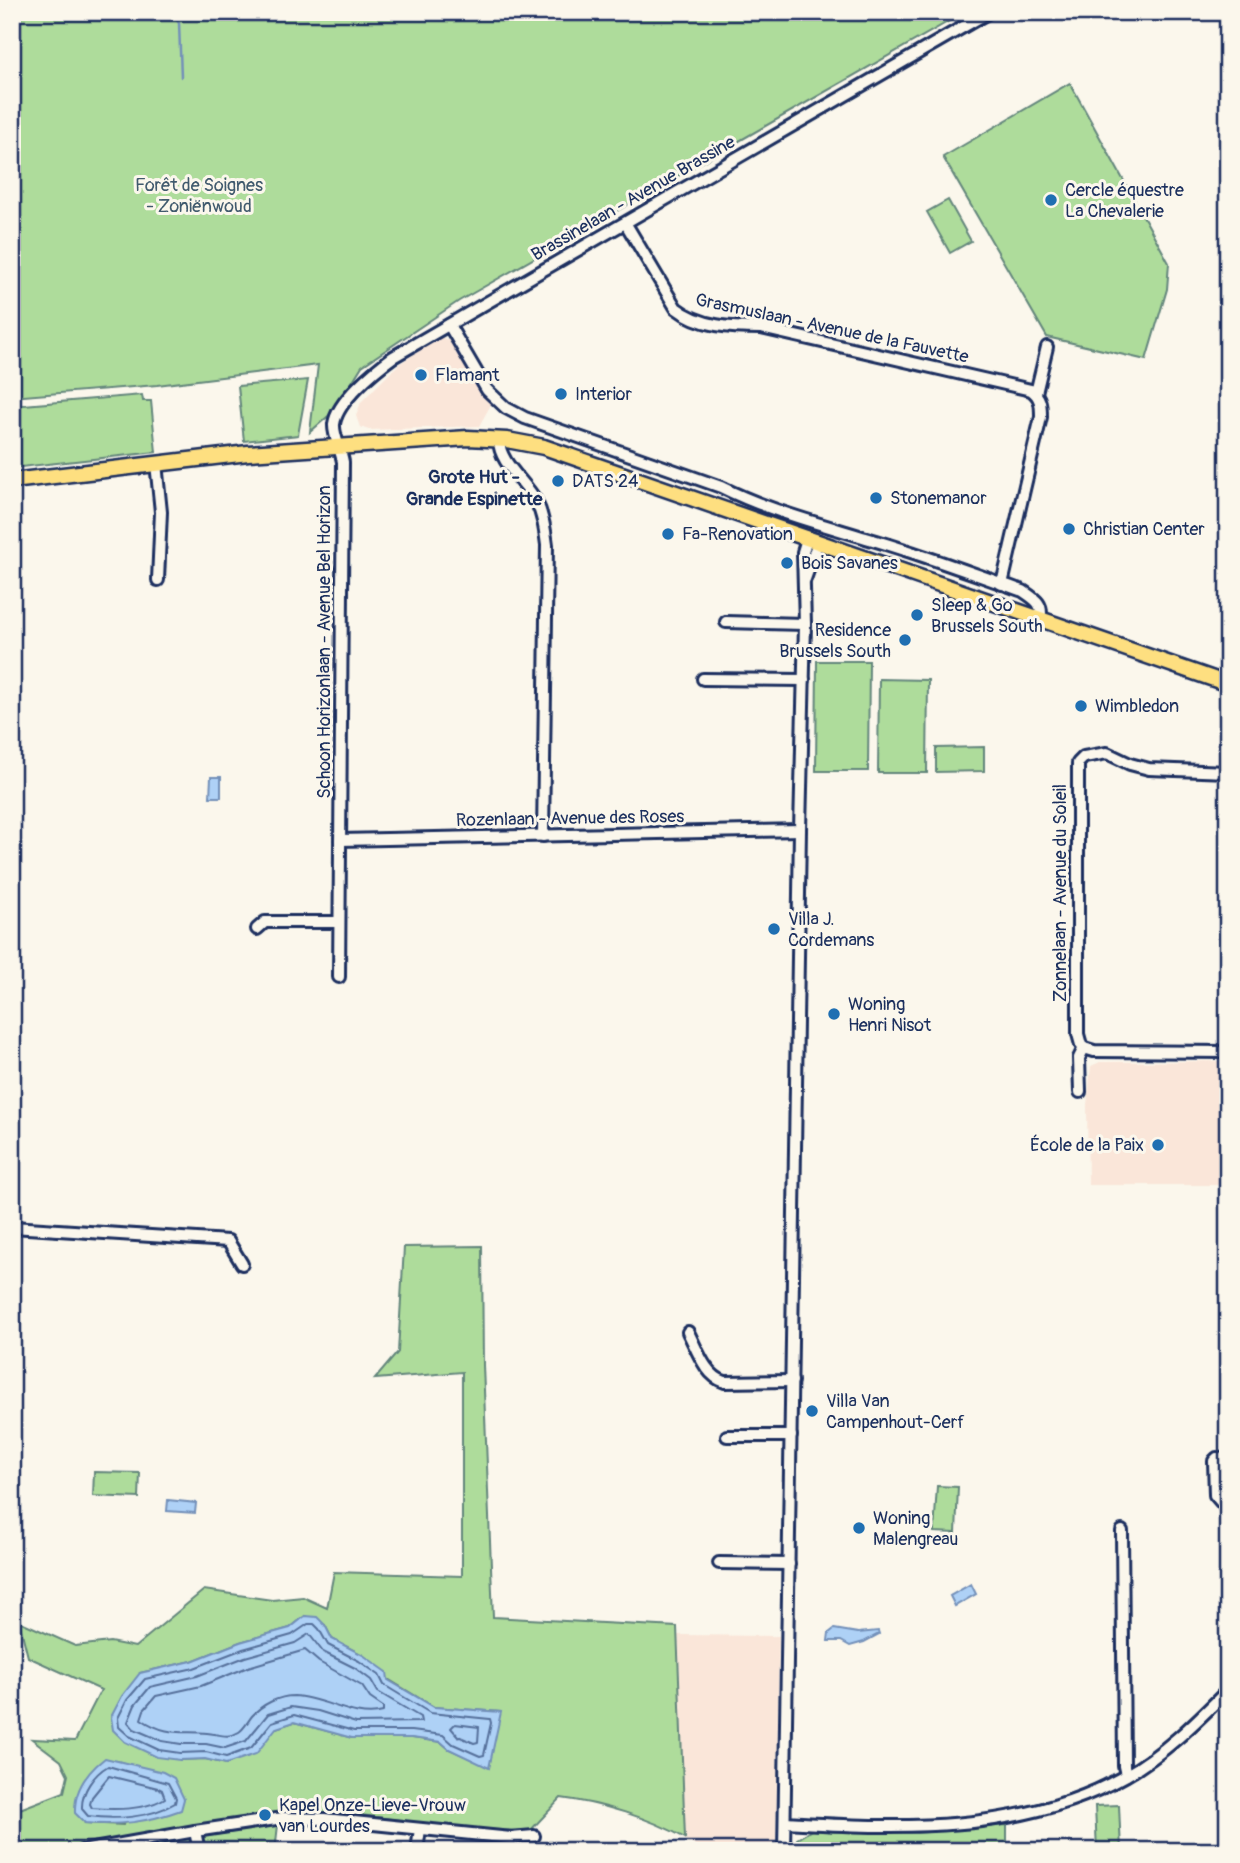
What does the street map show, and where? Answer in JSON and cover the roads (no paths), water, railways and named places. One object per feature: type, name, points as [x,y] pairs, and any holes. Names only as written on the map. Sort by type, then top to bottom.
[{"type":"main road","points":[[12,481],[156,463],[339,446],[468,438],[544,447],[1228,684]]},
{"type":"street","name":"Brassinelaan - Avenue Brassine","points":[[339,446],[334,424],[337,415],[358,386],[393,357],[989,12]]},
{"type":"street","name":"Grasmuslaan - Avenue de la Fauvette","points":[[626,224],[676,308],[688,317],[729,328],[761,328],[1036,393]]},
{"type":"street","points":[[449,325],[487,390],[506,408],[525,418],[721,487],[742,498],[804,521],[868,538],[1023,591],[1034,598],[1042,611],[1040,619]]},
{"type":"street","points":[[1002,584],[1041,417],[1041,403],[1036,393],[1047,347]]},
{"type":"street","points":[[499,440],[501,453],[536,502],[542,516],[547,545],[543,836]]},
{"type":"street","name":"Schoon Horizonlaan - Avenue Bel Horizon","points":[[339,446],[343,462],[339,977]]},
{"type":"street","points":[[156,463],[161,512],[158,580]]},
{"type":"street","points":[[784,1851],[805,579],[813,540]]},
{"type":"street","points":[[726,622],[805,624]]},
{"type":"street","points":[[703,679],[804,680]]},
{"type":"street","name":"Zonnelaan - Avenue du Soleil","points":[[1080,1092],[1079,1058],[1084,1048],[1078,1034],[1078,763],[1084,757],[1107,753],[1149,769],[1228,772]]},
{"type":"street","name":"Rozenlaan - Avenue des Roses","points":[[340,840],[800,830]]},
{"type":"street","points":[[257,929],[265,922],[339,922]]},
{"type":"street","points":[[1084,1048],[1094,1051],[1228,1052]]},
{"type":"street","points":[[12,1227],[228,1241],[242,1264]]},
{"type":"street","points":[[688,1332],[716,1380],[792,1381]]},
{"type":"street","points":[[727,1436],[791,1436]]},
{"type":"street","points":[[1221,1499],[1228,1510]]},
{"type":"street","points":[[1122,1531],[1126,1776]]},
{"type":"street","points":[[719,1563],[789,1564]]},
{"type":"street","points":[[785,1822],[913,1827],[1021,1815],[1065,1804],[1126,1776],[1153,1758],[1228,1690]]},
{"type":"street","points":[[82,1851],[195,1830],[284,1818],[324,1819],[512,1838],[534,1836]]},
{"type":"street","points":[[417,1851],[420,1829]]},
{"type":"street","points":[[195,1830],[199,1851]]},
{"type":"water","points":[[211,777],[221,777],[221,797],[210,797]]},
{"type":"water","points":[[168,1500],[196,1503],[195,1513],[167,1511]]},
{"type":"water","points":[[971,1584],[976,1594],[955,1606],[950,1596]]},
{"type":"water","points":[[305,1616],[317,1617],[325,1625],[332,1639],[363,1655],[387,1672],[388,1680],[434,1707],[501,1712],[489,1768],[449,1749],[441,1742],[412,1738],[352,1738],[294,1722],[276,1728],[256,1754],[226,1764],[205,1759],[157,1757],[125,1742],[113,1730],[111,1717],[122,1696],[140,1673],[192,1661],[240,1642],[290,1628]]},
{"type":"water","points":[[834,1629],[858,1633],[878,1631],[879,1634],[850,1646],[841,1641],[828,1641],[829,1633]]},
{"type":"water","points":[[105,1758],[163,1772],[174,1778],[184,1799],[181,1810],[133,1822],[85,1823],[75,1813],[79,1789],[87,1775]]},
{"type":"waterway","points":[[171,12],[179,23],[181,77]]},
{"type":"place","name":"Cercle équestre La Chevalerie","points":[[1051,200]]},
{"type":"place","name":"Flamant","points":[[421,375]]},
{"type":"place","name":"Interior","points":[[561,394]]},
{"type":"place","name":"DATS 24","points":[[558,481]]},
{"type":"place","name":"Stonemanor","points":[[876,498]]},
{"type":"place","name":"Christian Center","points":[[1069,529]]},
{"type":"place","name":"Fa-Renovation","points":[[668,534]]},
{"type":"place","name":"Bois Savanes","points":[[787,563]]},
{"type":"place","name":"Sleep & Go Brussels South","points":[[917,615]]},
{"type":"place","name":"Residence Brussels South","points":[[905,640]]},
{"type":"place","name":"Wimbledon","points":[[1081,706]]},
{"type":"place","name":"Villa J. Cordemans","points":[[774,929]]},
{"type":"place","name":"Woning Henri Nisot","points":[[834,1014]]},
{"type":"place","name":"École de la Paix","points":[[1158,1145]]},
{"type":"place","name":"Villa Van Campenhout-Cerf","points":[[812,1411]]},
{"type":"place","name":"Woning Malengreau","points":[[859,1528]]},
{"type":"place","name":"Kapel Onze-Lieve-Vrouw van Lourdes","points":[[265,1815]]},
{"type":"district","name":"Grote Hut - Grande Espinette","points":[[474,487]]},
{"type":"park label","name":"Forêt de Soignes - Zoniënwoud","points":[[199,195]]}]
